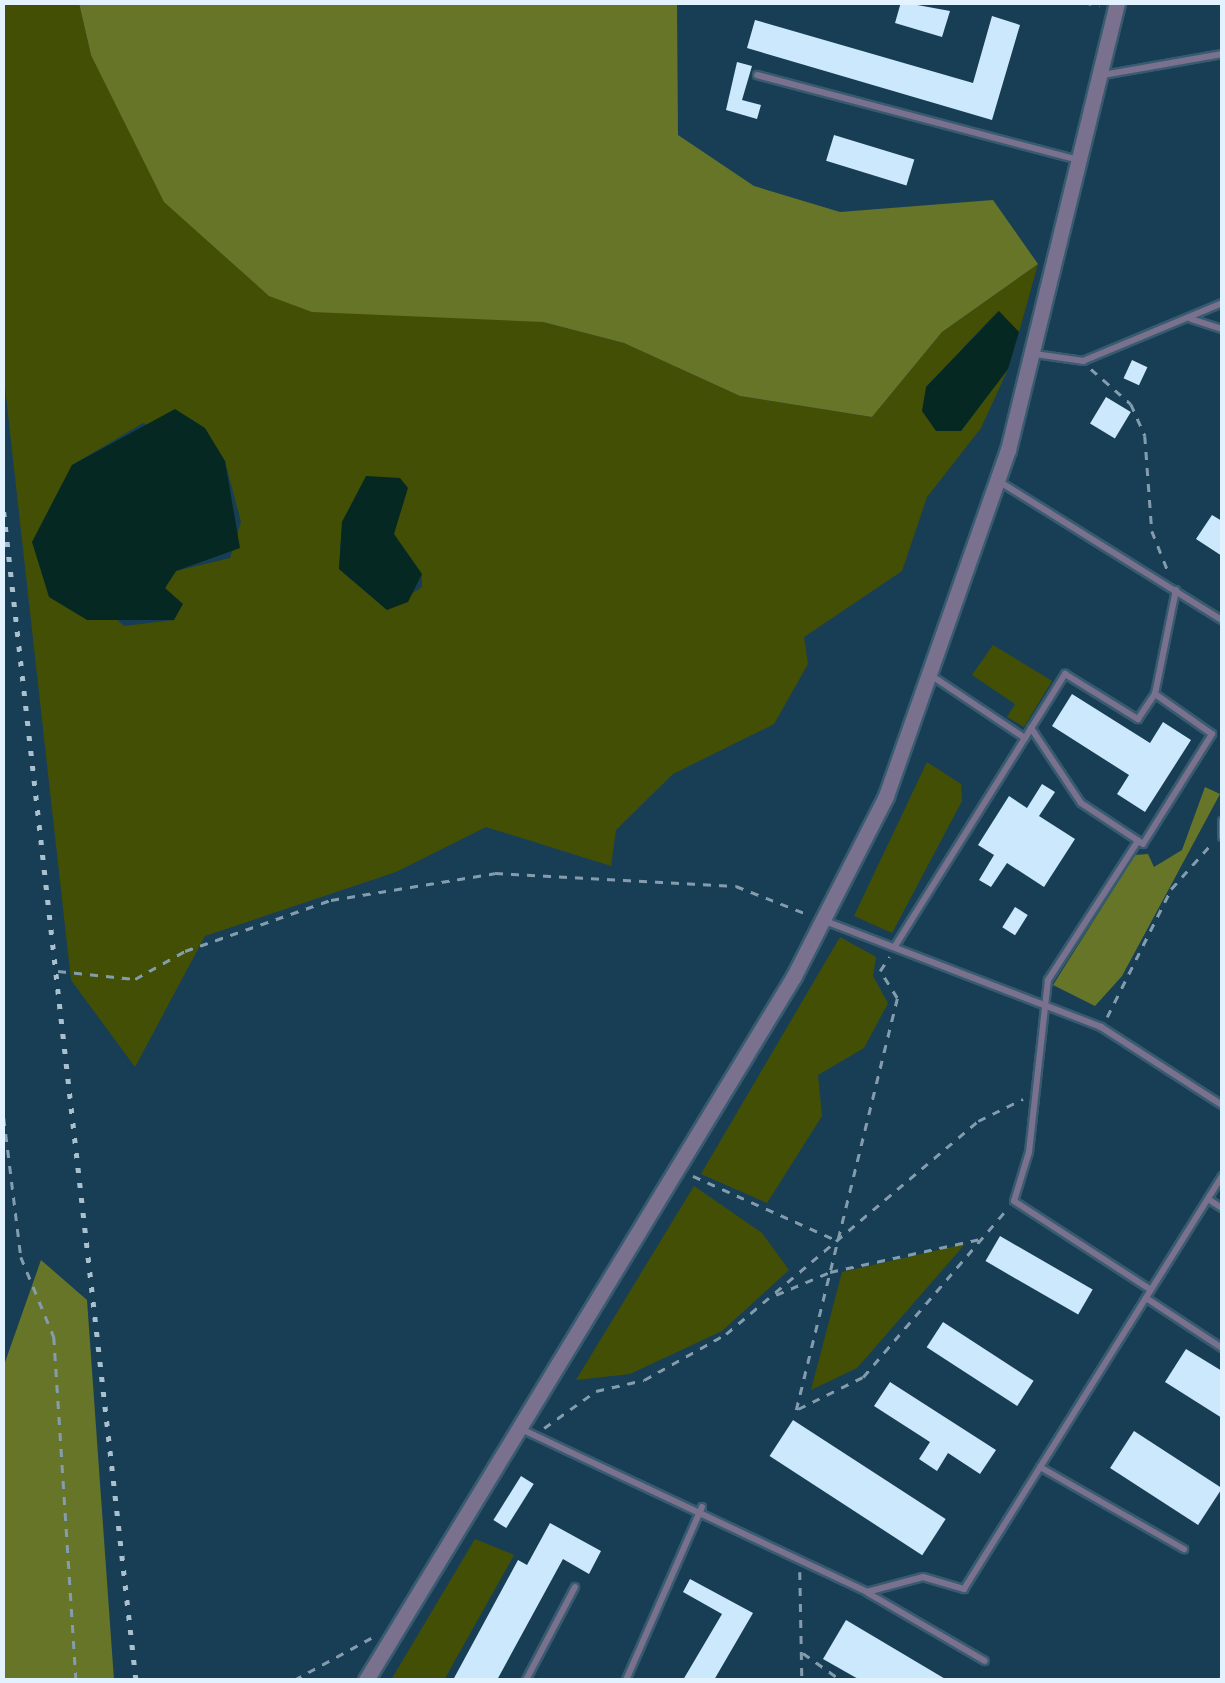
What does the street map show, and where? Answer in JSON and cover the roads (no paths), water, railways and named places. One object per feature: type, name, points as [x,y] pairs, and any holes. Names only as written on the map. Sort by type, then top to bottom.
[{"type":"street","points":[[366,1680],[526,1431],[826,920],[932,676],[998,481],[1034,354],[1103,75],[1117,2]]},
{"type":"lane","points":[[1103,75],[1222,54]]},
{"type":"lane","points":[[757,75],[1082,160]]},
{"type":"lane","points":[[1034,354],[1083,361],[1222,303]]},
{"type":"lane","points":[[1190,319],[1222,329]]},
{"type":"lane","points":[[998,481],[1222,620]]},
{"type":"lane","points":[[895,946],[1065,674],[1138,719],[1155,694],[1176,590]]},
{"type":"lane","points":[[932,676],[1024,738]]},
{"type":"lane","points":[[1155,694],[1212,734],[1048,980],[1014,1202],[1222,1348]]},
{"type":"lane","points":[[1032,728],[1082,803],[1138,841]]},
{"type":"lane","points":[[1222,822],[1222,835]]},
{"type":"lane","points":[[826,920],[1101,1027],[1222,1105]]},
{"type":"lane","points":[[868,1592],[923,1576],[964,1589],[1222,1176]]},
{"type":"lane","points":[[1208,1199],[1222,1208]]},
{"type":"lane","points":[[526,1431],[702,1507],[800,1556],[986,1662]]},
{"type":"lane","points":[[1040,1468],[1184,1549]]},
{"type":"lane","points":[[626,1680],[702,1507]]},
{"type":"lane","points":[[526,1680],[575,1587]]},
{"type":"railway","points":[[2,497],[136,1680]]}]
